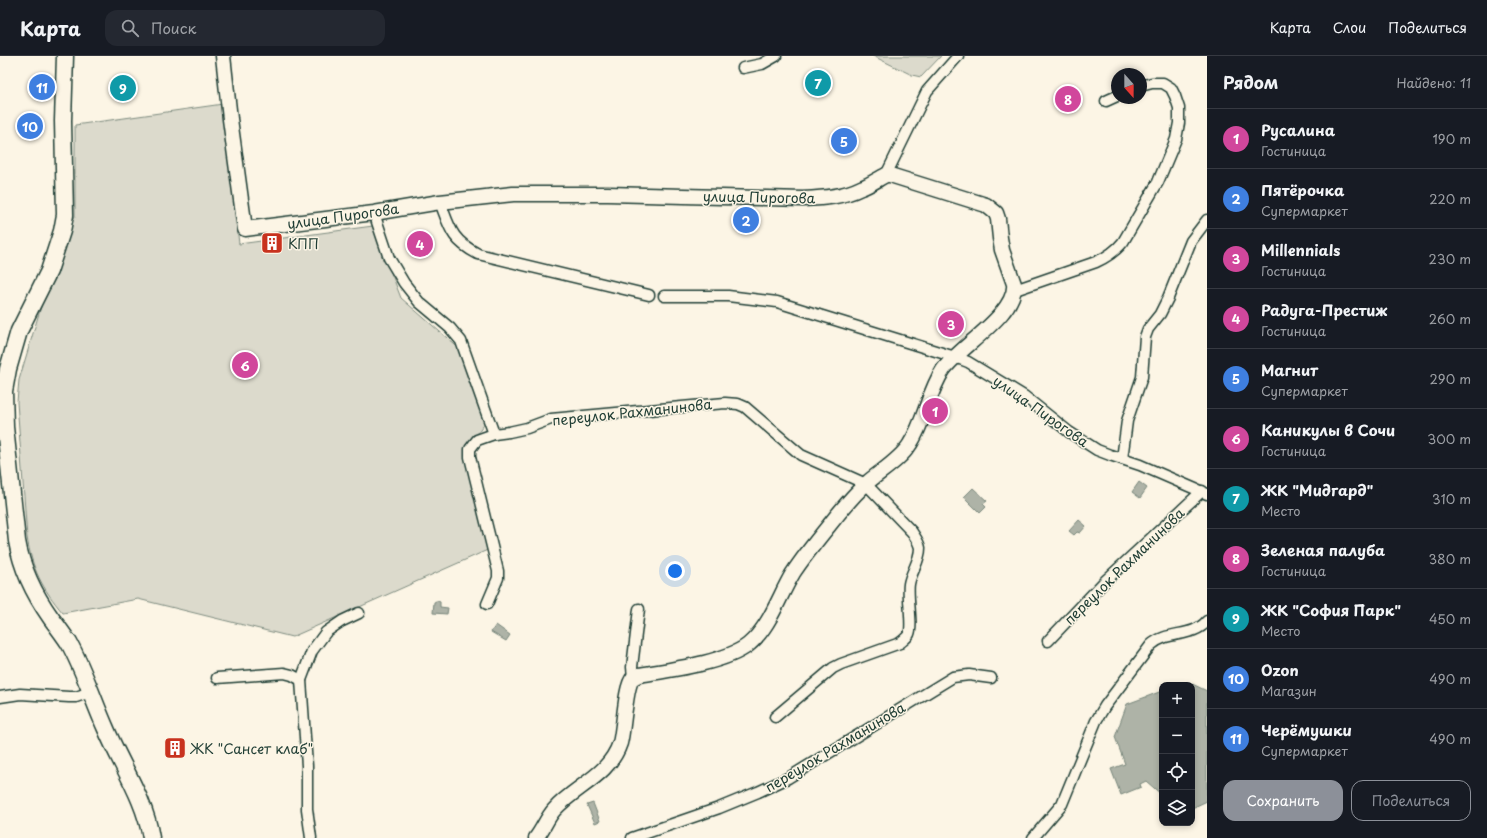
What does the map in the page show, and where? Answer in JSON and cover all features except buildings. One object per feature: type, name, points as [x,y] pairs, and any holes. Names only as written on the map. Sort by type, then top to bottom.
[{"type":"main road","points":[[65,56],[63,121],[65,215],[62,231],[49,271],[19,331],[4,370],[5,427],[16,541],[20,560],[26,577],[38,599],[65,636],[76,655],[115,750],[143,809],[149,826],[151,838]]},
{"type":"street","name":"улица Пирогова","points":[[223,56],[245,229],[374,213],[440,202],[513,194],[608,194],[803,200],[851,192],[862,188],[886,175]]},
{"type":"street","points":[[744,68],[762,64],[776,56]]},
{"type":"street","points":[[633,678],[725,657],[747,645],[756,638],[766,624],[793,573],[831,522],[866,484],[910,446],[918,429],[933,386],[944,369],[955,357],[990,326],[1008,305],[1015,290],[1000,238],[996,212],[986,204],[899,177],[886,175],[928,91],[958,56]]},
{"type":"street","points":[[1015,290],[1096,262],[1117,250],[1123,242],[1158,182],[1176,139],[1179,123],[1179,108],[1171,88],[1163,84],[1152,83],[1147,84]]},
{"type":"street","points":[[1106,101],[1111,99]]},
{"type":"street","points":[[440,202],[452,232],[458,241],[478,254],[649,295]]},
{"type":"street","points":[[374,213],[390,258],[410,292],[419,302],[450,328],[461,341],[494,434]]},
{"type":"street","points":[[1122,459],[1127,421],[1142,377],[1145,337],[1148,329],[1160,314],[1168,298],[1191,241],[1207,220]]},
{"type":"street","name":"улица Пирогова","points":[[664,296],[728,296],[777,302],[955,357],[968,362],[1024,396],[1084,442],[1104,452],[1140,464],[1204,492]]},
{"type":"street","name":"переулок Рахманинова","points":[[487,604],[498,578],[498,571],[470,453],[473,444],[477,440],[494,434],[518,431],[560,417],[725,403],[738,404],[754,414],[796,452],[866,484],[912,532],[918,541],[920,548],[918,559],[909,584],[908,599],[910,633],[900,643],[833,668],[775,717]]},
{"type":"street","name":"переулок Рахманинова","points":[[1048,641],[1105,581],[1204,492]]},
{"type":"street","points":[[536,838],[554,810],[606,768],[619,745],[623,730],[628,689],[633,678],[632,667],[639,610]]},
{"type":"street","points":[[311,838],[307,809],[307,766],[301,680],[312,651],[326,632],[342,621],[359,613]]},
{"type":"street","points":[[1033,838],[1062,804],[1096,721],[1105,706],[1151,645],[1161,638],[1194,631],[1205,626]]},
{"type":"street","points":[[217,678],[284,673],[301,680]]},
{"type":"street","name":"переулок Рахманинова","points":[[632,838],[719,808],[788,778],[953,678],[969,675],[991,678]]},
{"type":"street","points":[[0,697],[20,694],[76,697],[90,692]]},
{"type":"shaded area","points":[[873,56],[941,56],[921,77],[912,75]]},
{"type":"shaded area","points":[[223,104],[239,244],[373,226],[401,298],[462,351],[486,422],[466,449],[492,548],[292,637],[138,599],[63,613],[49,595],[39,578],[32,559],[27,537],[17,402],[19,380],[58,250],[75,216],[75,125]]},
{"type":"shaded area","points":[[1139,482],[1147,488],[1140,498],[1132,492]]},
{"type":"shaded area","points":[[973,488],[987,501],[983,504],[986,507],[980,513],[964,497]]},
{"type":"shaded area","points":[[1079,520],[1086,526],[1080,533],[1077,532],[1074,535],[1069,531]]},
{"type":"shaded area","points":[[434,602],[440,602],[440,607],[448,608],[447,614],[433,613]]},
{"type":"shaded area","points":[[496,625],[510,635],[506,641],[491,632]]},
{"type":"shaded area","points":[[1195,685],[1207,691],[1207,801],[1195,807]]},
{"type":"shaded area","points":[[1159,692],[1159,792],[1146,781],[1140,784],[1141,787],[1121,795],[1111,769],[1125,764],[1115,737],[1127,704]]},
{"type":"shaded area","points":[[593,803],[600,821],[595,823],[587,805]]},
{"type":"place","name":"ЖК \"Мидгард\"","points":[[818,83]]},
{"type":"place","name":"Черёмушки","points":[[42,87]]},
{"type":"place","name":"ЖК \"София Парк\"","points":[[123,88]]},
{"type":"place","name":"Зеленая палуба","points":[[1068,99]]},
{"type":"place","name":"Ozon","points":[[30,126]]},
{"type":"place","name":"Магнит","points":[[844,141]]},
{"type":"place","name":"Пятёрочка","points":[[746,220]]},
{"type":"place","name":"КПП","points":[[272,243]]},
{"type":"place","name":"Радуга-Престиж","points":[[420,244]]},
{"type":"place","name":"Millennials","points":[[951,324]]},
{"type":"place","name":"Каникулы в Сочи","points":[[245,365]]},
{"type":"place","name":"Русалина","points":[[935,411]]},
{"type":"place","name":"ЖК \"Сансет клаб\"","points":[[175,748]]}]
